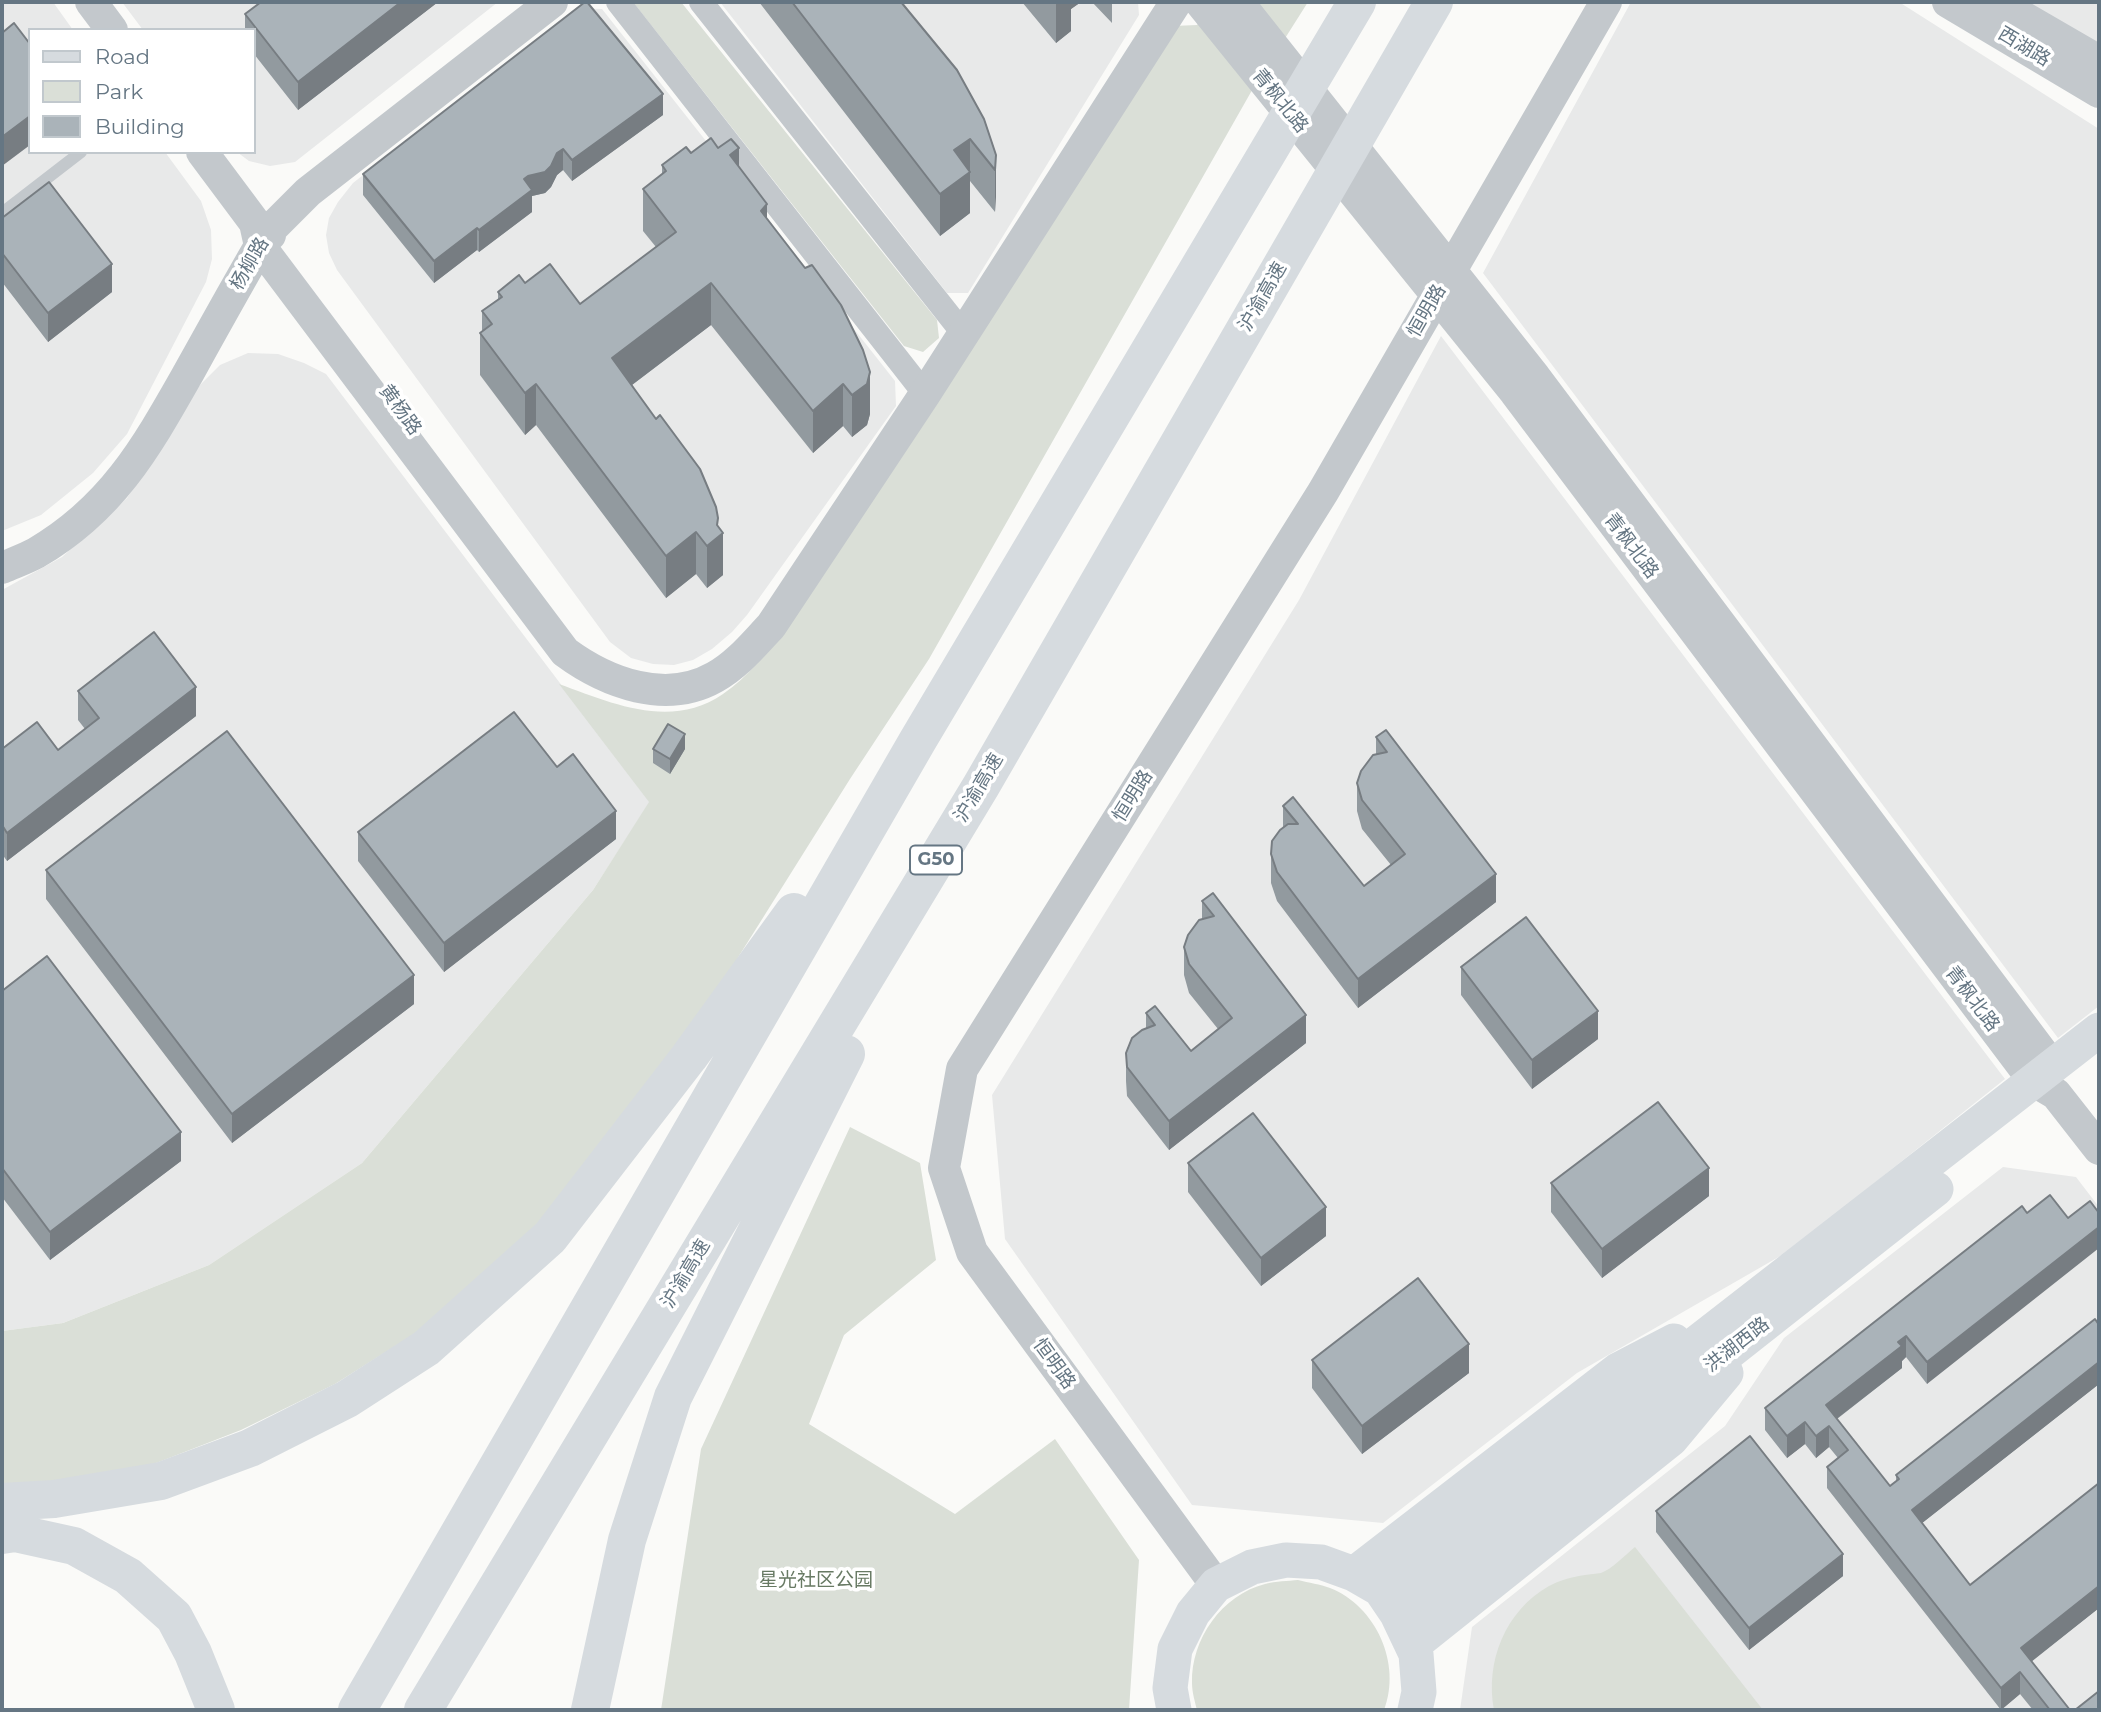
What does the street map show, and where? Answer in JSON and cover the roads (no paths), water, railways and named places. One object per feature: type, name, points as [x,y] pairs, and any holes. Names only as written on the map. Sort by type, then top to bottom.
[{"type":"highway","points":[[357,1710],[918,740],[1357,2]]},
{"type":"highway","name":"沪渝高速","points":[[423,1710],[981,786],[1434,2]]},
{"type":"highway","points":[[2,1502],[54,1499],[161,1481],[250,1448],[347,1399],[426,1348],[550,1237],[689,1057],[918,740]]},
{"type":"highway","points":[[590,1710],[627,1540],[673,1397],[981,786]]},
{"type":"highway","points":[[2,1535],[15,1533],[74,1546],[128,1576],[174,1617],[193,1653],[216,1710]]},
{"type":"main road","name":"洪湖西路","points":[[1377,1592],[1761,1310],[2048,1081],[2099,1030]]},
{"type":"main road","points":[[1377,1592],[1619,1370],[1761,1310]]},
{"type":"main road","points":[[1413,1646],[1671,1440],[1761,1310]]},
{"type":"main road","points":[[1174,1710],[1170,1688],[1175,1648],[1193,1613],[1216,1585],[1252,1567],[1286,1560],[1321,1562],[1377,1592],[1416,1654],[1419,1692],[1415,1710]]},
{"type":"street","points":[[91,2],[110,28]]},
{"type":"street","name":"杨柳路","points":[[2,568],[34,554],[68,532],[100,504],[128,473],[150,440],[261,234],[277,197],[523,2]]},
{"type":"street","name":"杨柳路","points":[[2,550],[57,519],[116,463],[140,430],[261,234],[308,192],[552,2]]},
{"type":"street","points":[[618,2],[925,394],[964,333],[1193,4]]},
{"type":"street","points":[[701,2],[964,333]]},
{"type":"street","name":"青枫北路","points":[[1238,2],[2099,1149]]},
{"type":"street","name":"恒明路","points":[[1216,1585],[972,1252],[944,1168],[962,1069],[1323,492],[1606,2]]},
{"type":"street","name":"西湖路","points":[[1948,2],[2099,92]]},
{"type":"street","name":"西湖路","points":[[1997,2],[2099,61]]},
{"type":"street","name":"青枫北路","points":[[1193,4],[1525,384]]},
{"type":"street","name":"黄杨路","points":[[203,154],[568,641],[595,671],[621,682],[652,690],[685,689],[716,677],[745,654],[771,626],[925,394]]},
{"type":"lane","points":[[2,213],[78,154]]},
{"type":"park label","name":"星光社区公园","points":[[816,1580]]}]
